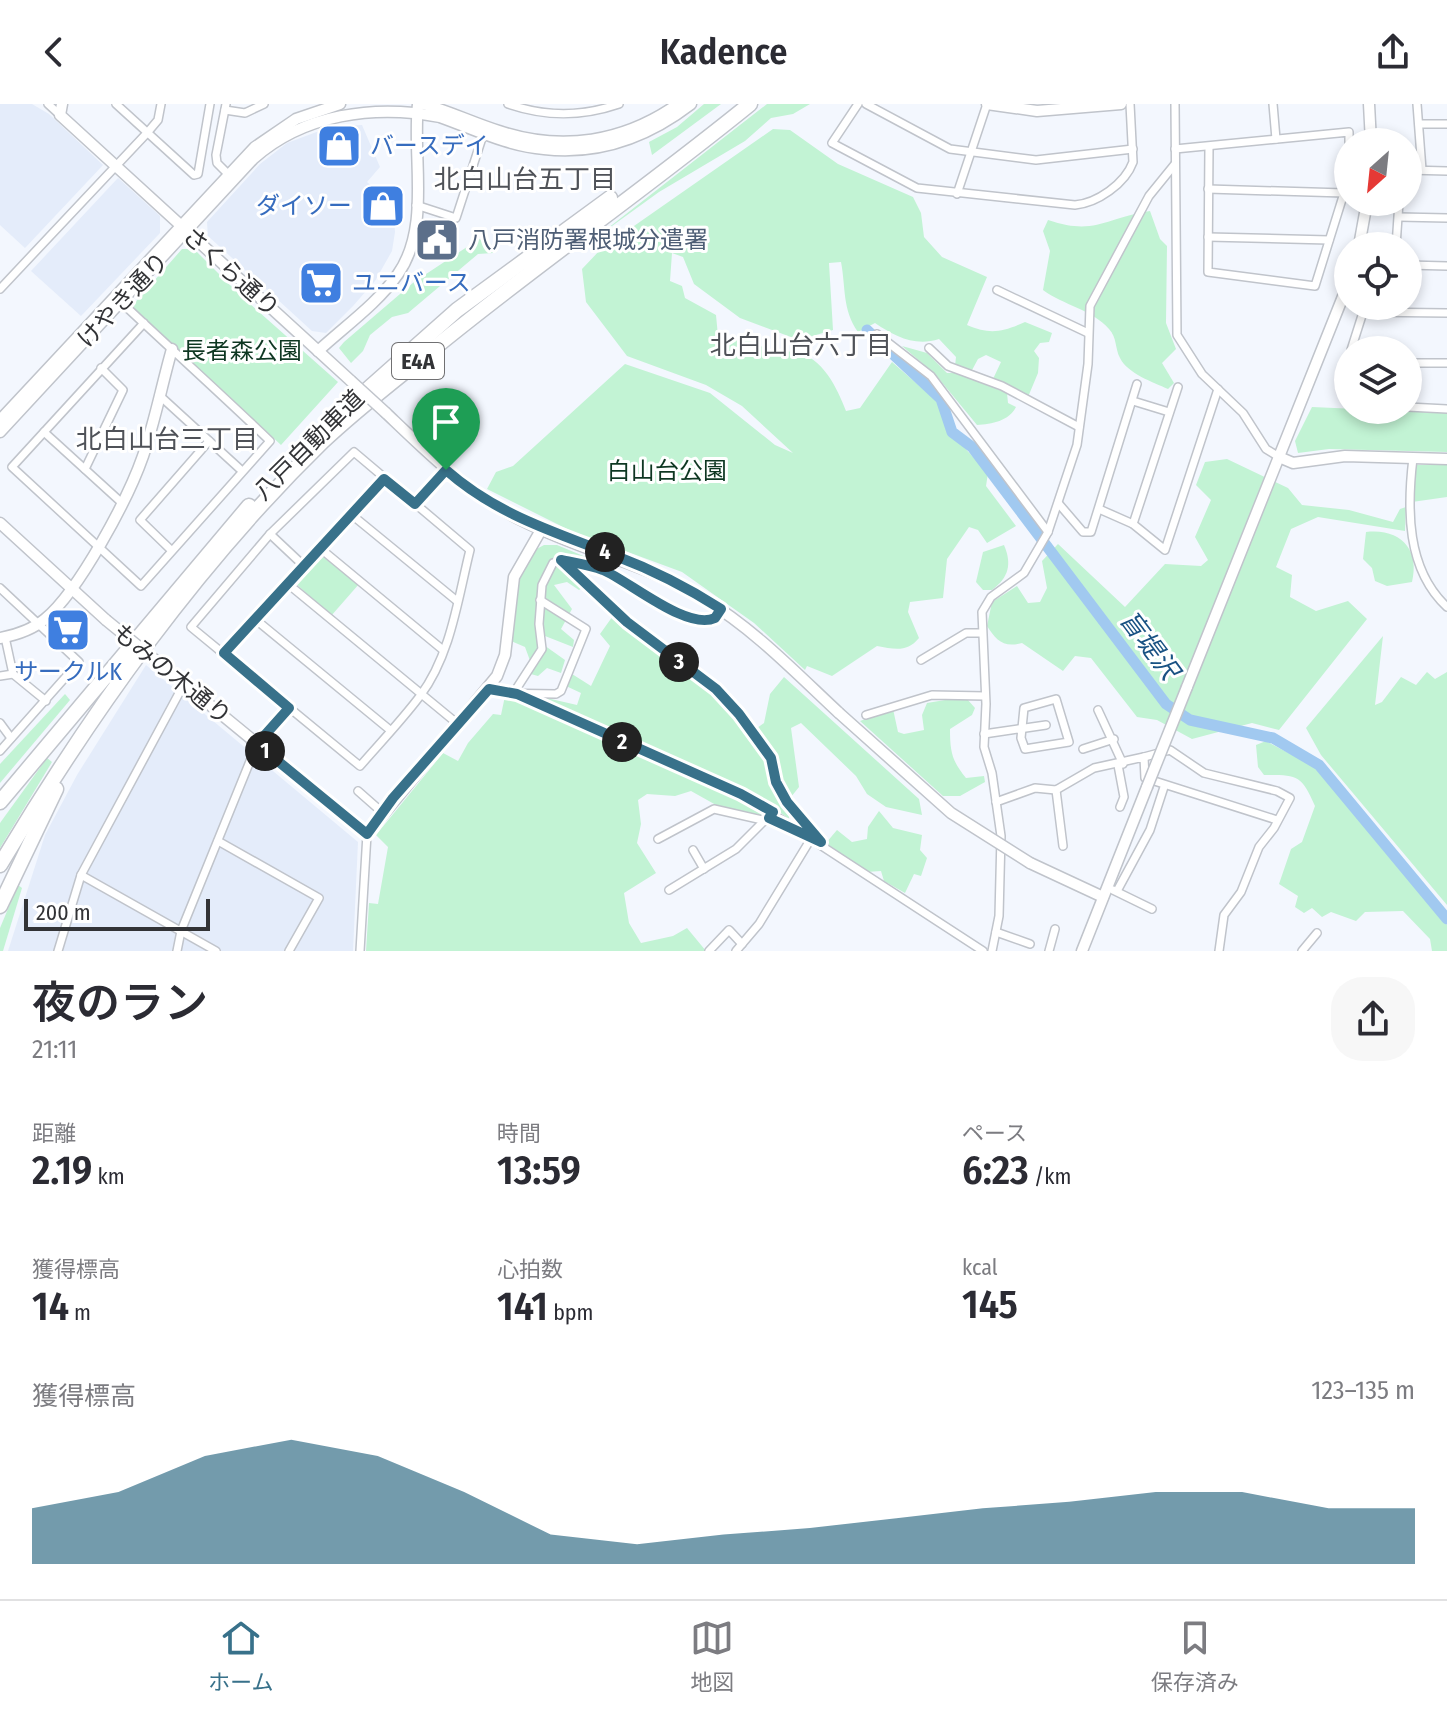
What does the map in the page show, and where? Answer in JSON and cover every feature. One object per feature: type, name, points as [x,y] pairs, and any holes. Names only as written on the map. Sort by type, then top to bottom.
[{"type":"highway","name":"八戸自動車道","points":[[105,674],[243,512],[316,436],[403,354],[486,286],[641,176],[735,104]]},
{"type":"highway","name":"八戸自動車道","points":[[131,666],[250,519],[359,408],[537,265],[750,104]]},
{"type":"highway","points":[[0,865],[86,726],[131,666]]},
{"type":"highway","points":[[0,906],[48,804],[131,666]]},
{"type":"highway","points":[[0,802],[105,674]]},
{"type":"highway","points":[[0,815],[105,674]]},
{"type":"street","points":[[48,104],[61,109]]},
{"type":"street","points":[[116,104],[194,175],[198,174],[210,104]]},
{"type":"street","points":[[0,289],[147,133],[158,120],[161,104]]},
{"type":"street","points":[[227,173],[217,163],[216,155],[226,107],[245,113],[264,104]]},
{"type":"street","name":"けやき通り","points":[[0,432],[121,302],[227,173],[280,128],[340,104]]},
{"type":"street","points":[[508,104],[558,114],[589,112],[619,104]]},
{"type":"street","points":[[558,114],[559,104]]},
{"type":"street","name":"けやき通り","points":[[0,420],[183,228],[253,159],[297,127],[348,110],[420,106],[523,138],[576,142],[629,131],[678,104]]},
{"type":"street","name":"けやき通り","points":[[420,106],[483,135],[542,149],[598,148],[639,136],[691,104]]},
{"type":"street","points":[[858,104],[832,143],[917,188],[1084,204],[1126,177],[1133,162],[1130,104]]},
{"type":"street","points":[[866,104],[940,145],[970,152],[1036,160],[1133,149]]},
{"type":"street","points":[[957,194],[987,104],[1037,111],[1121,104]]},
{"type":"street","points":[[1175,104],[1177,335],[1191,361],[1248,419],[1266,449],[1293,463],[1345,456],[1447,459]]},
{"type":"street","points":[[1273,104],[1276,139]]},
{"type":"street","points":[[1369,104],[1370,128]]},
{"type":"street","points":[[1417,104],[1419,128]]},
{"type":"street","points":[[318,351],[398,274],[414,237],[420,106]]},
{"type":"street","name":"さくら通り","points":[[61,109],[116,166],[446,470],[477,495],[541,530],[646,568],[721,609],[951,813],[1030,863],[1109,892]]},
{"type":"street","points":[[1419,124],[1447,124]]},
{"type":"street","points":[[1175,149],[1334,133]]},
{"type":"street","points":[[416,205],[456,218],[483,135]]},
{"type":"street","points":[[1209,147],[1208,272],[1315,286],[1337,216]]},
{"type":"street","points":[[992,951],[996,932],[1001,836],[984,747],[982,612],[986,602],[1024,573],[1048,532],[1077,445],[1087,380],[1088,333],[1094,298],[1113,268],[1149,196],[1175,164]]},
{"type":"street","points":[[1422,170],[1447,171]]},
{"type":"street","points":[[1208,189],[1334,193]]},
{"type":"street","points":[[1397,232],[1399,217],[1447,218]]},
{"type":"street","points":[[1208,237],[1329,240]]},
{"type":"street","points":[[1422,265],[1447,266]]},
{"type":"street","points":[[997,290],[1088,333]]},
{"type":"street","points":[[121,302],[144,323],[172,349],[270,441],[141,586],[12,467],[144,323]]},
{"type":"street","points":[[1422,312],[1447,313]]},
{"type":"street","points":[[1082,951],[1109,892],[1147,787],[1334,319]]},
{"type":"street","points":[[877,334],[931,376],[1048,532]]},
{"type":"street","points":[[929,348],[948,366],[1002,386],[1079,427]]},
{"type":"street","points":[[46,701],[13,674],[3,637],[39,624],[70,590],[97,546],[122,503],[143,456],[172,349]]},
{"type":"street","points":[[1422,363],[1447,363]]},
{"type":"street","points":[[85,469],[123,390],[101,368]]},
{"type":"street","points":[[1059,504],[1088,535],[1099,509],[1137,384]]},
{"type":"street","points":[[1133,524],[1178,387]]},
{"type":"street","points":[[1099,509],[1133,524],[1163,550],[1167,546],[1218,389]]},
{"type":"street","points":[[159,395],[241,470]]},
{"type":"street","points":[[1133,401],[1169,412]]},
{"type":"street","points":[[1422,408],[1447,409]]},
{"type":"street","points":[[44,432],[122,503]]},
{"type":"street","points":[[171,550],[140,520],[209,441]]},
{"type":"street","points":[[354,452],[415,504],[470,550],[443,650],[422,694],[360,766],[191,627],[270,534],[354,452]]},
{"type":"street","points":[[1413,458],[1409,532],[1431,588],[1447,607]]},
{"type":"street","points":[[415,504],[446,470]]},
{"type":"street","points":[[224,653],[384,479]]},
{"type":"street","points":[[352,515],[457,601]]},
{"type":"street","name":"もみの木通り","points":[[0,523],[70,590],[367,834]]},
{"type":"street","points":[[360,951],[367,834],[489,689],[505,655],[514,577],[541,530]]},
{"type":"street","points":[[270,534],[304,566]]},
{"type":"street","points":[[321,549],[443,650]]},
{"type":"street","points":[[515,694],[542,649],[540,600],[546,574],[553,563],[561,560],[606,571],[662,604],[703,621],[715,618],[721,609]]},
{"type":"street","points":[[561,560],[627,622],[716,689],[739,714],[771,758],[776,782],[787,802],[821,842]]},
{"type":"street","points":[[288,584],[459,725]]},
{"type":"street","points":[[0,588],[79,662],[0,751]]},
{"type":"street","points":[[489,689],[515,694],[556,694],[561,691],[587,633],[586,629],[540,600]]},
{"type":"street","points":[[255,619],[390,730]]},
{"type":"street","points":[[921,660],[966,633],[981,633]]},
{"type":"street","points":[[0,676],[13,674]]},
{"type":"street","points":[[58,951],[81,875],[184,684]]},
{"type":"street","points":[[515,694],[639,750],[658,755],[812,837],[864,876],[983,951]]},
{"type":"street","points":[[866,715],[932,695],[985,696]]},
{"type":"street","points":[[1056,699],[1069,742],[1025,749],[1022,727],[1026,706],[1056,699]]},
{"type":"street","points":[[177,951],[181,931],[257,744],[289,708]]},
{"type":"street","points":[[1098,710],[1114,739],[1120,764],[1124,797],[1120,807]]},
{"type":"street","points":[[0,723],[11,738]]},
{"type":"street","points":[[984,734],[1046,725]]},
{"type":"street","points":[[1083,749],[1114,739]]},
{"type":"street","points":[[996,802],[1035,788],[1056,790],[1079,774],[1170,750],[1204,773],[1277,791],[1290,800],[1259,847],[1241,892],[1224,915],[1219,951]]},
{"type":"street","points":[[1144,757],[1145,778],[1164,787],[1277,820]]},
{"type":"street","points":[[1109,892],[1150,830],[1164,787]]},
{"type":"street","points":[[1056,790],[1063,846]]},
{"type":"street","points":[[358,791],[383,813]]},
{"type":"street","points":[[658,839],[714,809],[770,817]]},
{"type":"street","points":[[669,890],[736,849],[770,817]]},
{"type":"street","points":[[709,951],[729,930],[739,948],[759,924],[812,837]]},
{"type":"street","points":[[218,841],[319,898],[289,951]]},
{"type":"street","points":[[693,850],[704,869]]},
{"type":"street","points":[[81,875],[216,951]]},
{"type":"street","points":[[1109,892],[1152,909]]},
{"type":"street","points":[[1049,951],[1055,929]]},
{"type":"street","points":[[996,932],[1030,944]]},
{"type":"street","points":[[1302,951],[1317,933]]},
{"type":"shaded area","points":[[0,104],[32,104],[49,114],[103,165],[25,248],[0,225]]},
{"type":"shaded area","points":[[362,125],[380,167],[367,182],[393,205],[395,232],[392,251],[375,281],[326,333],[312,331],[208,236],[207,222],[260,164],[287,143],[330,127]]},
{"type":"shaded area","points":[[118,178],[160,216],[160,233],[81,316],[31,271]]},
{"type":"shaded area","points":[[146,665],[358,842],[353,951],[8,951],[45,835],[77,775]]},
{"type":"green space","points":[[704,104],[721,104],[652,155],[649,142],[677,127]]},
{"type":"green space","points":[[767,104],[810,104],[793,114],[771,118],[745,141],[659,192],[594,239]]},
{"type":"green space","name":"白山台公園","points":[[773,129],[790,130],[838,164],[913,197],[921,213],[924,237],[942,257],[987,277],[967,325],[996,331],[1025,322],[1052,333],[1049,342],[1040,343],[1034,351],[1039,358],[1038,373],[1028,397],[993,379],[1001,362],[986,355],[978,359],[971,372],[955,366],[956,357],[939,339],[922,342],[905,339],[875,323],[858,332],[847,307],[841,262],[829,263],[833,330],[799,340],[740,318],[694,284],[683,257],[672,253],[670,281],[682,286],[685,298],[716,315],[718,336],[741,338],[771,350],[795,352],[814,360],[828,375],[846,411],[860,408],[892,362],[939,403],[948,430],[988,473],[986,486],[1016,526],[987,543],[978,530],[969,527],[947,559],[943,598],[910,602],[908,612],[919,638],[905,648],[877,646],[832,676],[807,666],[805,670],[754,623],[682,572],[571,531],[487,489],[496,472],[513,466],[625,364],[710,393],[775,445],[793,453],[742,406],[706,385],[627,356],[586,302],[582,269],[601,249]]},
{"type":"green space","points":[[1150,211],[1160,239],[1167,246],[1166,323],[1176,349],[1162,363],[1174,383],[1168,389],[1141,377],[1124,364],[1113,336],[1102,322],[1043,290],[1050,251],[1043,231],[1048,220],[1089,226]]},
{"type":"green space","points":[[479,239],[491,244],[493,253],[478,254],[408,313],[392,317],[370,335],[363,351],[351,363],[339,348],[344,342],[414,282]]},
{"type":"green space","name":"長者森公園","points":[[182,249],[194,249],[240,295],[338,382],[281,445],[132,306]]},
{"type":"green space","points":[[902,346],[927,353],[947,373],[956,373],[1007,393],[1008,403],[1016,407],[1005,419],[977,425],[935,374]]},
{"type":"green space","points":[[1312,407],[1334,408],[1334,424],[1422,424],[1422,412],[1447,413],[1447,452],[1329,449],[1298,453],[1295,441]]},
{"type":"green space","points":[[1227,459],[1288,488],[1302,505],[1349,510],[1393,522],[1400,509],[1406,507],[1405,531],[1318,517],[1291,529],[1276,567],[1292,575],[1290,597],[1316,611],[1348,601],[1367,619],[1279,730],[1252,723],[1192,739],[1157,720],[1137,717],[1091,658],[1075,656],[1063,671],[1022,643],[1005,644],[990,631],[987,626],[992,602],[1017,586],[1028,603],[1040,602],[1047,588],[1042,561],[1058,544],[1125,607],[1165,564],[1201,566],[1208,560],[1195,537],[1211,500],[1196,485],[1205,462]]},
{"type":"green space","points":[[1414,465],[1447,465],[1447,497],[1412,502]]},
{"type":"green space","points":[[1366,532],[1389,534],[1405,544],[1413,560],[1412,582],[1387,586],[1375,581],[1372,568],[1363,559]]},
{"type":"green space","points":[[544,545],[557,545],[593,560],[563,558],[585,586],[579,590],[567,582],[554,585],[572,609],[561,629],[574,640],[573,647],[545,636],[541,643],[565,660],[561,673],[547,668],[538,676],[527,673],[532,666],[525,647],[511,641],[517,579],[533,551]]},
{"type":"green space","points":[[1004,545],[1008,558],[1005,575],[992,590],[983,590],[976,582],[983,552]]},
{"type":"green space","points":[[319,554],[359,584],[331,616],[293,581]]},
{"type":"green space","points":[[615,613],[757,728],[764,723],[770,694],[784,677],[919,799],[922,815],[886,807],[867,794],[856,776],[801,723],[791,728],[799,787],[791,797],[789,819],[774,808],[764,816],[716,805],[691,791],[675,796],[647,794],[638,800],[641,824],[637,843],[656,873],[624,893],[629,923],[641,943],[673,936],[687,928],[706,951],[366,951],[369,903],[378,904],[388,847],[376,835],[443,753],[458,761],[468,743],[493,714],[501,715],[505,696],[525,705],[538,696],[577,705],[581,693],[566,686],[572,674],[591,686],[610,646],[600,634]]},
{"type":"green space","points":[[1383,636],[1375,705],[1382,702],[1401,677],[1416,685],[1427,672],[1435,679],[1447,672],[1447,905],[1321,755],[1306,728]]},
{"type":"green space","points":[[65,694],[70,700],[0,783],[0,764]]},
{"type":"green space","points":[[967,699],[975,708],[972,715],[950,729],[955,761],[966,778],[984,776],[985,782],[960,796],[943,796],[860,721],[893,709],[898,732],[904,734],[924,730],[922,715],[927,703]]},
{"type":"green space","points":[[1266,741],[1313,766],[1374,832],[1377,842],[1447,925],[1447,951],[1432,951],[1430,939],[1403,911],[1365,912],[1356,921],[1331,912],[1322,917],[1312,908],[1304,913],[1295,907],[1298,896],[1279,884],[1291,849],[1302,842],[1315,806],[1297,778],[1264,775],[1258,767],[1256,745]]},
{"type":"green space","points":[[47,758],[52,762],[0,848],[0,823]]},
{"type":"green space","points":[[879,811],[893,828],[922,835],[920,850],[927,858],[921,876],[914,874],[905,893],[884,881],[881,871],[866,872],[826,843],[837,830],[852,842],[867,839],[868,827]]},
{"type":"green space","points":[[18,885],[22,888],[3,951],[0,951],[0,928]]},
{"type":"waterway","name":"盲堤沢","points":[[867,330],[941,399],[952,432],[972,447],[1166,704],[1190,720],[1273,738],[1319,765],[1447,919]]},
{"type":"place","name":"バースデイ","points":[[339,146]]},
{"type":"place","name":"ダイソー","points":[[383,206]]},
{"type":"place","name":"八戸消防署根城分遣署","points":[[437,240]]},
{"type":"place","name":"ユニバース","points":[[321,283]]},
{"type":"place","name":"サークルK","points":[[68,630]]},
{"type":"district","name":"北白山台五丁目","points":[[525,179]]},
{"type":"district","name":"北白山台六丁目","points":[[801,345]]},
{"type":"district","name":"北白山台三丁目","points":[[167,439]]},
{"type":"route","points":[[446,470],[477,495],[525,523],[646,568],[721,609],[715,618],[703,621],[638,592],[606,571],[561,560],[627,622],[716,689],[739,714],[771,758],[776,782],[787,802],[821,842],[790,825],[769,818],[773,812],[741,794],[721,788],[658,755],[604,735],[517,694],[489,689],[393,798],[367,834],[257,744],[289,708],[224,653],[384,479],[415,504],[446,470]]}]
